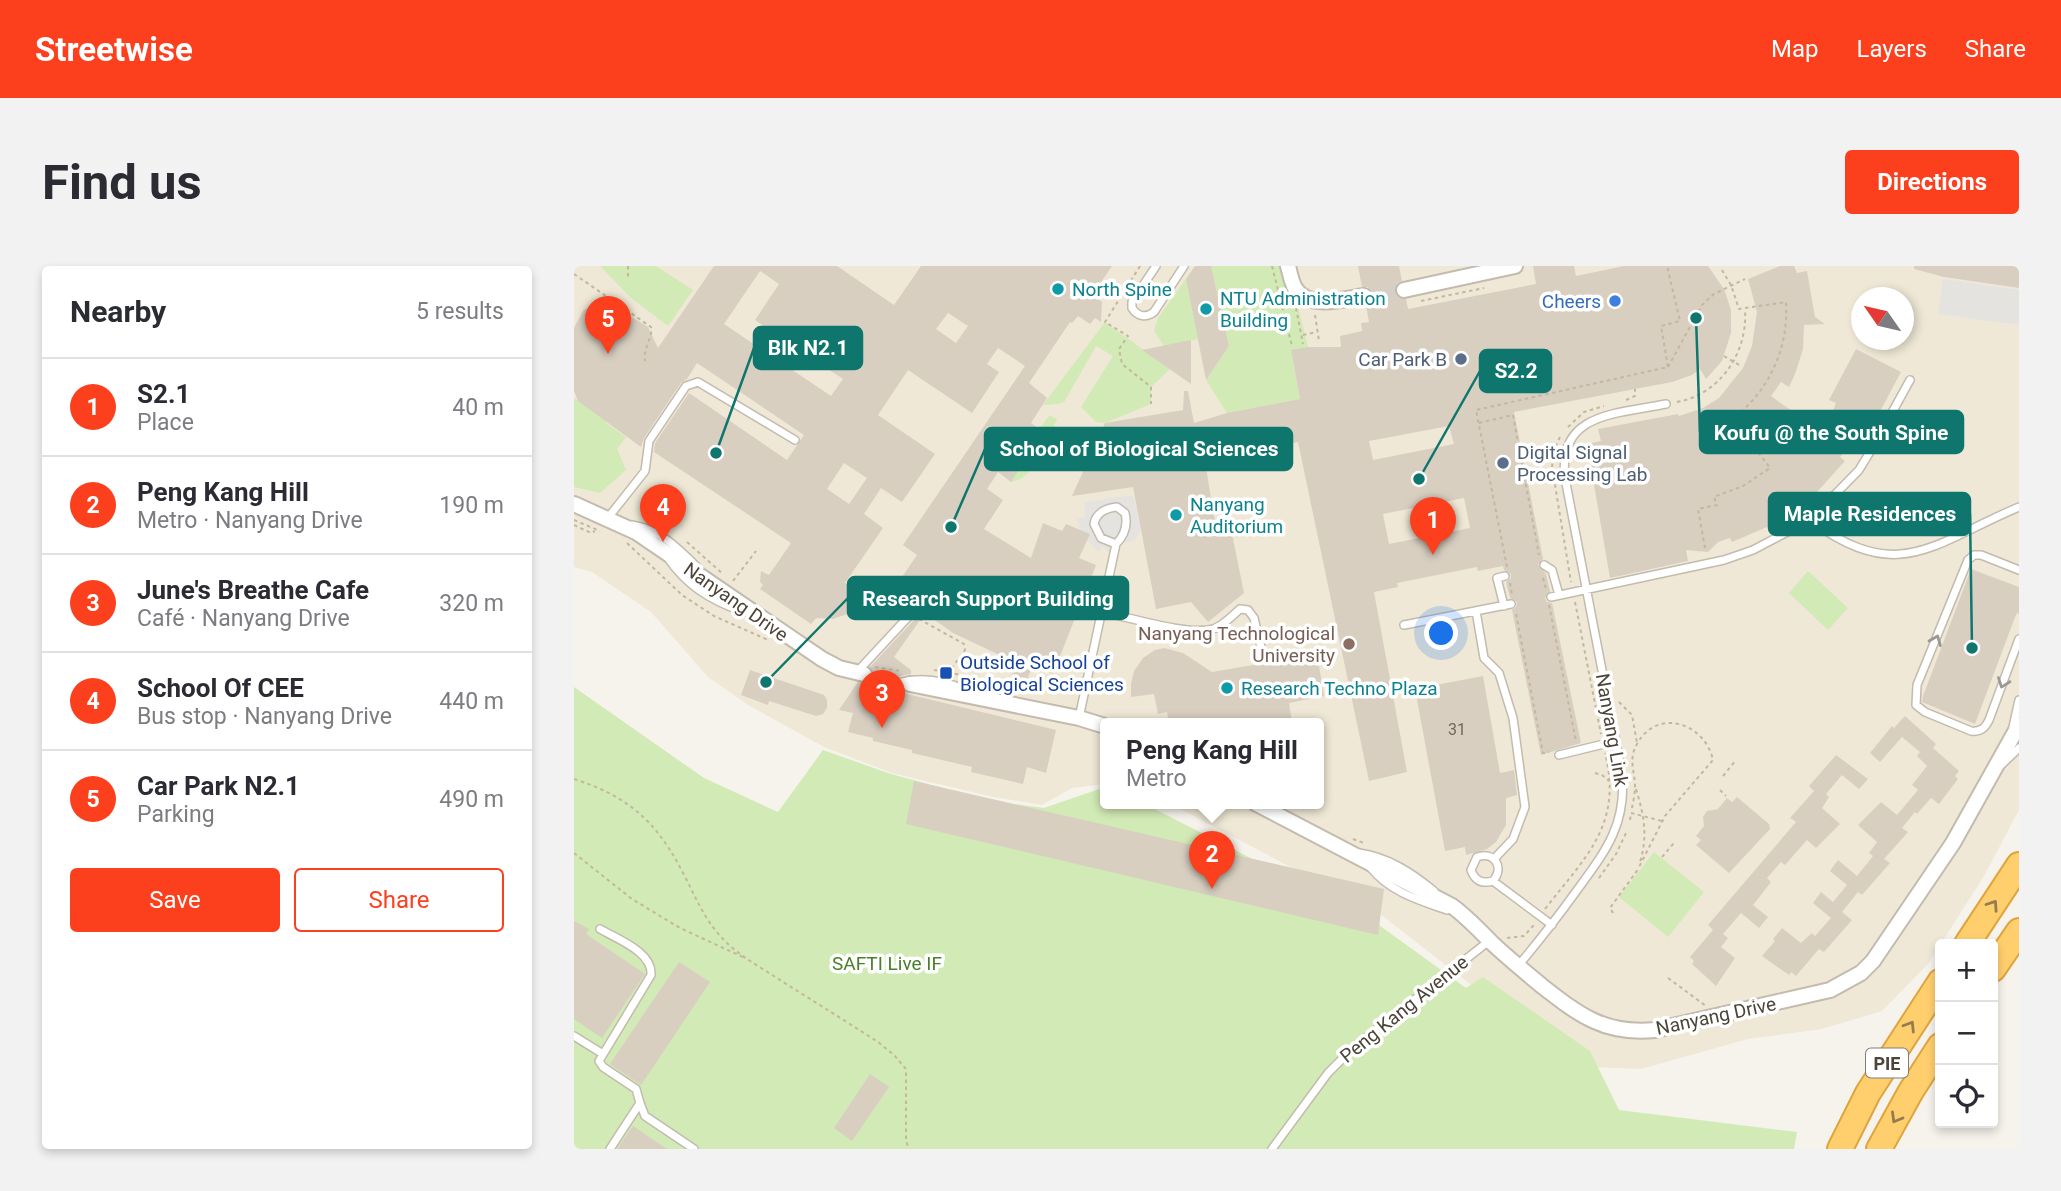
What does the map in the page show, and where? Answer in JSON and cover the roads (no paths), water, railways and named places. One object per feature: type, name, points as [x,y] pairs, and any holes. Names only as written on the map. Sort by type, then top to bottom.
[{"type":"highway","points":[[1970,939],[2019,865]]},
{"type":"highway","points":[[1998,963],[2019,932]]},
{"type":"highway","name":"PIE","points":[[1840,1149],[1868,1093],[1935,990]]},
{"type":"highway","name":"PIE","points":[[1879,1149],[1935,1054]]},
{"type":"street","points":[[1288,266],[1294,287],[1307,297],[1332,302],[1364,296]]},
{"type":"street","points":[[1404,290],[1515,266]]},
{"type":"street","name":"Nanyang Drive","points":[[574,504],[606,526],[636,533],[822,659],[839,668],[860,673]]},
{"type":"street","points":[[906,683],[1100,724]]},
{"type":"street","name":"Nanyang Drive","points":[[1266,809],[1452,906],[1470,919],[1518,966],[1581,1016],[1610,1028],[1655,1030],[1830,990],[1861,973],[1873,961],[1953,843],[1995,769],[2015,743],[2019,725]]},
{"type":"lane","points":[[1156,266],[1132,302],[1132,308],[1142,316],[1149,316],[1154,312],[1185,266]]},
{"type":"lane","points":[[1543,565],[1552,570],[1555,596],[1724,560],[1753,550],[1810,520],[1858,470],[1910,380]]},
{"type":"lane","points":[[606,526],[645,471],[649,441],[686,386],[692,383],[698,382],[795,440]]},
{"type":"lane","name":"Nanyang Link","points":[[1518,966],[1552,925],[1610,845],[1624,792],[1563,462],[1570,437],[1584,424],[1601,417],[1666,404]]},
{"type":"lane","points":[[1079,718],[1116,544],[1124,535],[1127,519],[1117,506],[1099,514],[1094,524],[1101,538],[1116,544]]},
{"type":"lane","points":[[1810,520],[1832,536],[1857,548],[1896,556],[1942,543],[2019,507]]},
{"type":"lane","points":[[606,526],[638,526],[657,533],[674,544],[708,582]]},
{"type":"lane","points":[[664,552],[676,569],[707,596],[726,606],[754,613]]},
{"type":"lane","points":[[2019,570],[1981,555],[1974,555],[1968,560],[1917,685],[1916,705],[1925,712],[1978,732],[1989,720],[2019,639]]},
{"type":"lane","points":[[1404,625],[1508,605],[1497,578],[1505,576]]},
{"type":"lane","points":[[1102,611],[1174,628],[1204,630],[1216,628],[1240,609],[1248,610],[1254,618],[1261,647]]},
{"type":"lane","points":[[1476,611],[1484,658],[1499,673],[1513,719],[1525,807],[1513,839],[1493,859]]},
{"type":"lane","points":[[860,673],[912,618]]},
{"type":"lane","points":[[2015,743],[2019,700]]},
{"type":"lane","points":[[1556,753],[1616,741]]},
{"type":"lane","points":[[1344,850],[1368,854],[1406,870],[1452,906]]},
{"type":"lane","points":[[1484,855],[1493,859],[1499,868],[1493,881],[1479,882],[1473,877],[1471,870],[1477,857],[1484,855]]},
{"type":"lane","points":[[1365,861],[1379,877],[1411,898],[1470,919]]},
{"type":"lane","points":[[1493,881],[1552,925]]},
{"type":"lane","points":[[600,929],[646,957],[652,966],[651,975],[599,1061],[603,1068],[636,1089],[645,1116],[694,1149]]},
{"type":"lane","name":"Peng Kang Avenue","points":[[1272,1149],[1319,1083],[1345,1056],[1489,940]]},
{"type":"lane","points":[[574,1035],[603,1054]]},
{"type":"lane","points":[[610,1149],[640,1103]]},
{"type":"tunnel","points":[[1364,296],[1404,290]]},
{"type":"tunnel","points":[[864,674],[910,684]]},
{"type":"place","name":"North Spine","points":[[1058,289]]},
{"type":"place","name":"Cheers","points":[[1615,301]]},
{"type":"place","name":"NTU Administration Building","points":[[1206,309]]},
{"type":"place","name":"Koufu @ the South Spine","points":[[1696,318]]},
{"type":"place","name":"Car Park N2.1","points":[[608,354]]},
{"type":"place","name":"Car Park B","points":[[1461,359]]},
{"type":"place","name":"Blk N2.1","points":[[716,453]]},
{"type":"place","name":"Digital Signal Processing Lab","points":[[1503,463]]},
{"type":"place","name":"S2.2","points":[[1419,479]]},
{"type":"place","name":"Nanyang Auditorium","points":[[1176,515]]},
{"type":"place","name":"School of Biological Sciences","points":[[951,527]]},
{"type":"place","name":"School Of CEE","points":[[663,542]]},
{"type":"place","name":"S2.1","points":[[1433,555]]},
{"type":"place","name":"Nanyang Technological University","points":[[1349,644]]},
{"type":"place","name":"Maple Residences","points":[[1972,648]]},
{"type":"place","name":"Outside School of Biological Sciences","points":[[946,673]]},
{"type":"place","name":"Research Support Building","points":[[766,682]]},
{"type":"place","name":"Research Techno Plaza","points":[[1227,688]]},
{"type":"place","name":"June's Breathe Cafe","points":[[882,728]]},
{"type":"place","name":"Peng Kang Hill","points":[[1212,889]]},
{"type":"park label","name":"SAFTI Live IF","points":[[887,963]]}]
